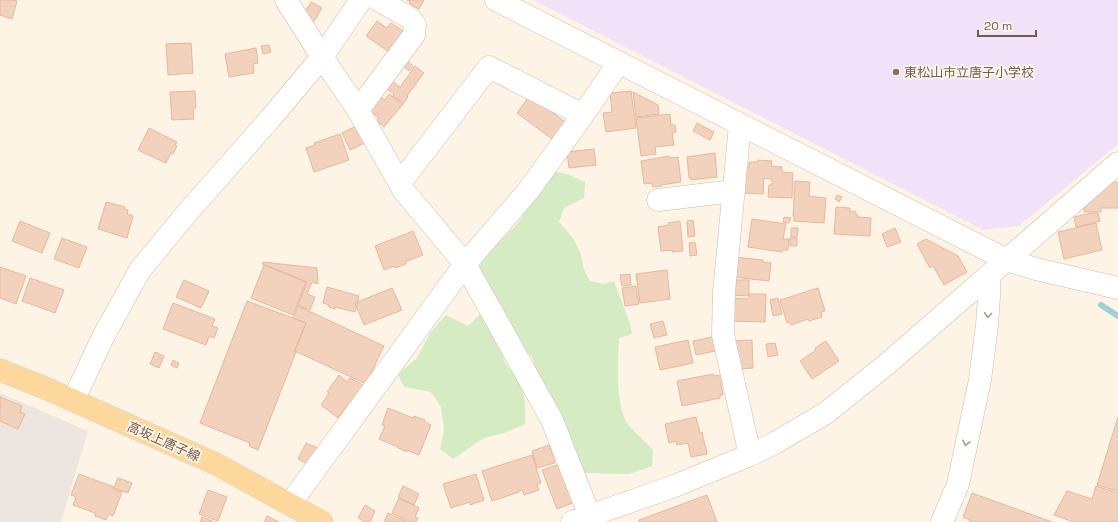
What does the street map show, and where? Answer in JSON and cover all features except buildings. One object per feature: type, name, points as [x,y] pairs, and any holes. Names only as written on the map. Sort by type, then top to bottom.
[{"type":"main road","name":"高坂上唐子線","points":[[0,370],[216,464],[322,522]]},
{"type":"street","points":[[286,0],[358,110],[404,191],[465,264],[552,420],[584,520],[750,455],[773,444],[826,413],[989,276],[1118,163]]},
{"type":"street","points":[[73,401],[103,337],[140,270],[187,213],[270,119],[322,57],[361,0]]},
{"type":"street","points":[[358,110],[414,34],[415,25],[410,18],[378,0]]},
{"type":"street","points":[[496,0],[1007,260],[1036,269],[1118,288]]},
{"type":"street","points":[[290,504],[465,264],[528,191],[583,116],[619,62]]},
{"type":"street","points":[[400,183],[489,67],[583,116]]},
{"type":"street","points":[[740,124],[724,292],[723,335],[750,455]]},
{"type":"street","points":[[658,200],[734,191]]},
{"type":"street","points":[[942,522],[958,484],[980,380],[987,325],[989,276]]},
{"type":"shaded area","name":"東松山市立唐子小学校","points":[[533,0],[1118,0],[1118,144],[1019,226],[983,230]]},
{"type":"shaded area","points":[[0,393],[88,431],[61,522],[0,522]]},
{"type":"green space","points":[[552,171],[567,174],[585,182],[584,198],[564,208],[559,222],[573,238],[580,252],[584,270],[590,281],[603,284],[614,281],[631,328],[632,334],[619,338],[619,394],[623,415],[627,423],[653,450],[652,466],[629,474],[582,473],[538,376],[532,357],[523,349],[503,356],[506,364],[518,378],[522,387],[525,403],[525,424],[504,433],[484,438],[453,459],[440,449],[444,430],[441,407],[431,392],[404,387],[398,374],[417,358],[430,333],[446,315],[468,326],[494,300],[477,269],[491,250],[518,223],[532,199]]},
{"type":"waterway","points":[[1101,305],[1118,316]]},
{"type":"place","name":"東松山市立唐子小学校","points":[[896,72]]}]
